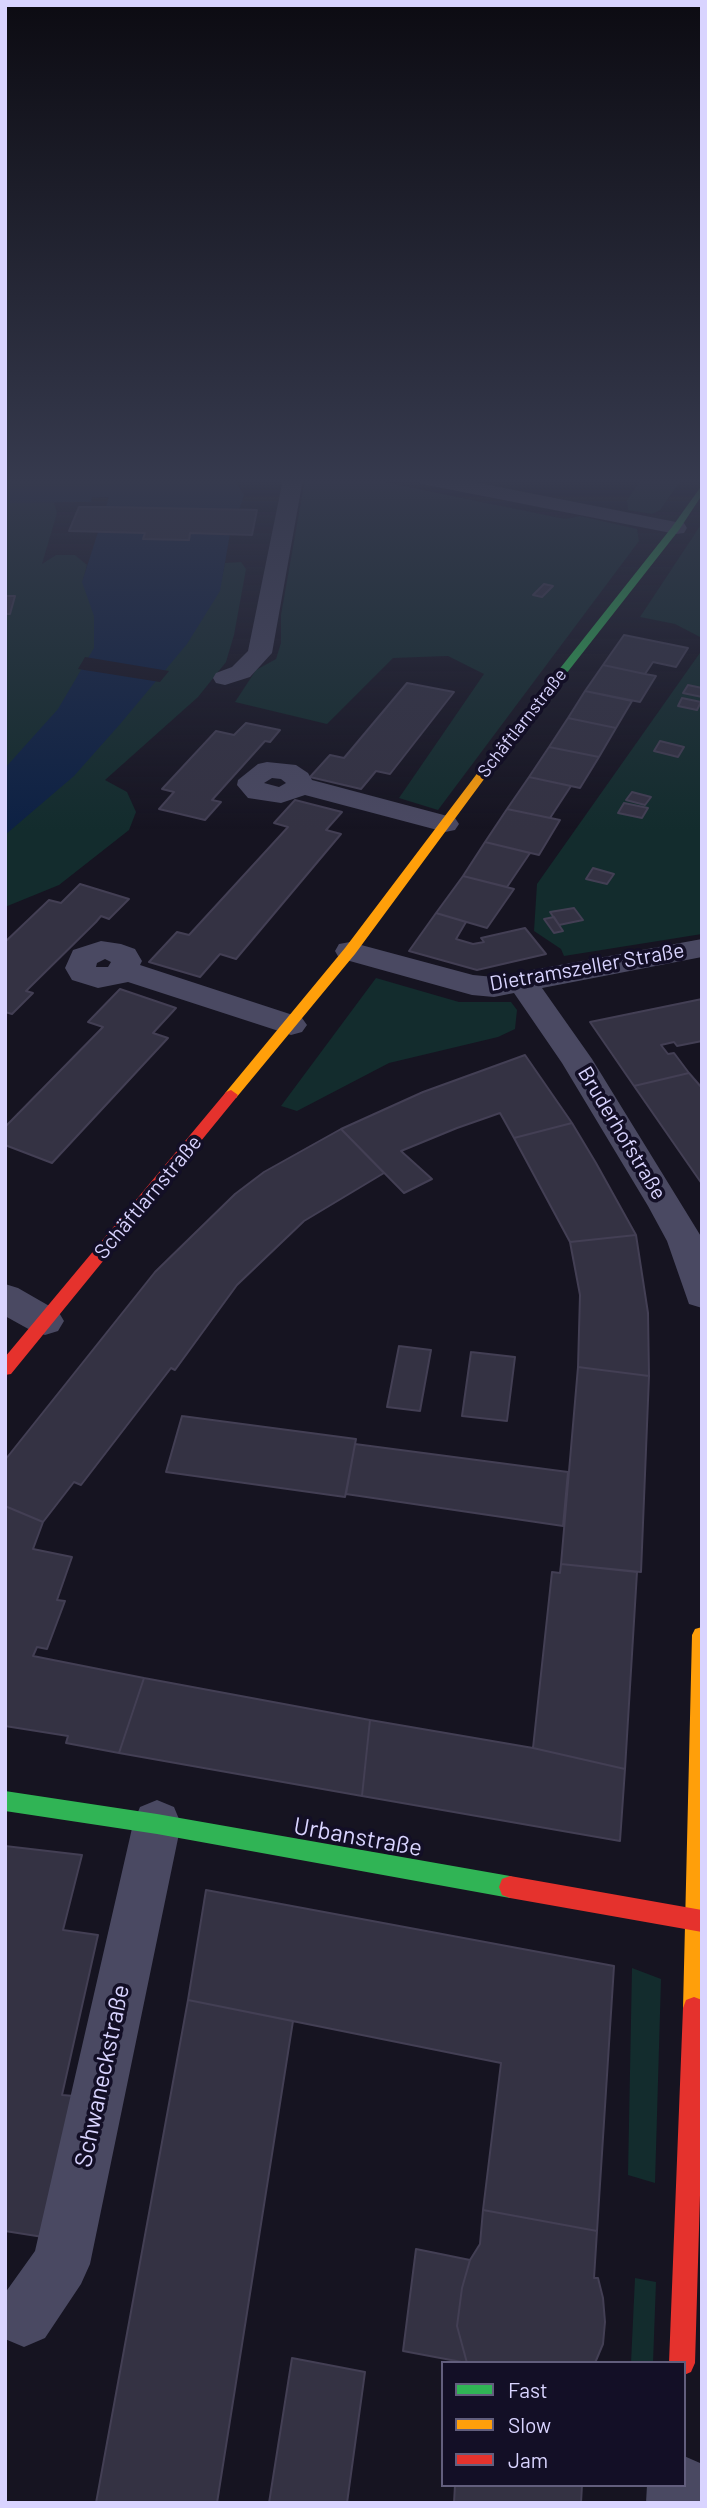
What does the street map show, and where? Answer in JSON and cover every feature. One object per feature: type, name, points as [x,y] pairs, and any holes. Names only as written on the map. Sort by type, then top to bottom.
[{"type":"street","points":[[225,678],[241,672],[260,653],[271,596]]},
{"type":"street","name":"Schäftlarnstraße","points":[[5,1369],[291,1025],[623,596]]},
{"type":"street","points":[[299,785],[445,824]]},
{"type":"street","name":"Dietramszeller Straße","points":[[350,951],[472,985],[494,987],[702,948]]},
{"type":"street","points":[[123,970],[291,1025]]},
{"type":"street","name":"Bruderhofstraße","points":[[523,983],[576,1059],[665,1203],[685,1241],[702,1294]]},
{"type":"street","points":[[5,1298],[45,1321]]},
{"type":"street","points":[[682,2361],[699,1921],[702,1635]]},
{"type":"street","name":"Urbanstraße","points":[[5,1801],[157,1824],[699,1921]]},
{"type":"street","name":"Schwaneckstraße","points":[[24,2317],[61,2264],[157,1824]]},
{"type":"green space","points":[[5,596],[241,596],[226,662],[198,697],[105,780],[127,792],[136,812],[129,830],[59,885],[5,907]]},
{"type":"green space","points":[[284,596],[598,596],[438,810],[399,798],[484,674],[448,656],[393,658],[327,724],[235,702],[256,670],[276,659],[281,643]]},
{"type":"green space","points":[[654,596],[702,596],[702,638],[675,624],[640,617]]},
{"type":"green space","points":[[702,650],[702,934],[564,956],[561,949],[534,931],[537,884]]},
{"type":"green space","points":[[376,978],[459,1002],[511,1002],[517,1010],[515,1029],[498,1037],[389,1063],[297,1111],[281,1106]]},
{"type":"green space","points":[[632,1968],[661,1979],[655,2183],[628,2175]]},
{"type":"green space","points":[[635,2278],[656,2282],[653,2361],[631,2361]]},
{"type":"water","points":[[87,596],[217,596],[187,644],[121,723],[74,776],[5,835],[5,768],[58,709],[94,648],[94,616]]},
{"type":"pier","points":[[85,657],[169,671],[160,682],[78,669]]},
{"type":"building","points":[[5,596],[15,596],[10,614],[5,614]]},
{"type":"building","points":[[624,635],[688,648],[676,667],[653,662],[645,674],[603,665]]},
{"type":"building","points":[[603,665],[656,676],[640,702],[585,691]]},
{"type":"building","points":[[407,683],[454,692],[390,774],[376,771],[361,789],[310,777],[330,755],[344,758]]},
{"type":"building","points":[[688,685],[702,688],[702,697],[683,693]]},
{"type":"building","points":[[585,691],[632,701],[616,728],[568,718]]},
{"type":"building","points":[[682,698],[701,702],[697,710],[678,706]]},
{"type":"building","points":[[568,718],[616,728],[599,757],[549,747]]},
{"type":"building","points":[[246,723],[280,730],[270,742],[265,741],[212,800],[221,802],[205,820],[159,809],[174,792],[162,789],[216,731],[234,735]]},
{"type":"building","points":[[660,741],[684,747],[678,757],[654,751]]},
{"type":"building","points":[[549,747],[599,757],[580,788],[529,777]]},
{"type":"building","points":[[529,777],[571,786],[550,818],[507,809]]},
{"type":"building","points":[[632,792],[651,797],[645,805],[626,800]]},
{"type":"building","points":[[295,800],[342,812],[326,830],[341,834],[236,959],[220,954],[200,977],[149,962],[177,932],[189,935],[288,827],[274,823]]},
{"type":"building","points":[[624,803],[648,808],[642,818],[618,813]]},
{"type":"building","points":[[507,809],[560,820],[539,855],[485,842]]},
{"type":"building","points":[[485,842],[530,853],[507,887],[463,876]]},
{"type":"building","points":[[593,868],[614,874],[607,884],[586,879]]},
{"type":"building","points":[[463,876],[514,889],[487,928],[436,913]]},
{"type":"building","points":[[80,884],[129,899],[109,919],[101,916],[26,991],[33,993],[12,1014],[5,1012],[5,942],[49,900],[61,903]]},
{"type":"building","points":[[574,908],[583,920],[559,925],[550,912]]},
{"type":"building","points":[[436,913],[466,922],[456,939],[473,944],[484,942],[481,938],[525,928],[546,954],[477,970],[409,951]]},
{"type":"building","points":[[554,917],[563,931],[554,933],[544,919]]},
{"type":"building","points":[[120,989],[176,1008],[153,1033],[168,1038],[52,1163],[5,1145],[5,1127],[103,1027],[88,1022]]},
{"type":"building","points":[[702,999],[702,1041],[677,1046],[674,1042],[661,1045],[668,1054],[674,1053],[689,1073],[634,1086],[590,1022]]},
{"type":"building","points":[[525,1055],[572,1123],[514,1138],[500,1113],[401,1151],[432,1179],[404,1193],[341,1129],[423,1092]]},
{"type":"building","points":[[689,1073],[702,1088],[702,1184],[634,1086]]},
{"type":"building","points":[[572,1123],[636,1235],[570,1242],[514,1138]]},
{"type":"building","points":[[341,1129],[384,1173],[304,1221],[237,1285],[175,1370],[171,1368],[81,1485],[74,1482],[43,1522],[5,1506],[5,1460],[155,1272],[235,1194],[264,1172]]},
{"type":"building","points":[[636,1235],[648,1313],[649,1376],[578,1367],[580,1295],[570,1242]]},
{"type":"building","points":[[399,1346],[431,1350],[420,1411],[387,1407]]},
{"type":"building","points":[[471,1352],[515,1357],[507,1421],[462,1416]]},
{"type":"building","points":[[578,1367],[649,1376],[641,1572],[561,1564]]},
{"type":"building","points":[[182,1416],[356,1439],[345,1497],[166,1472]]},
{"type":"building","points":[[355,1444],[568,1472],[563,1526],[346,1494]]},
{"type":"building","points":[[5,1506],[43,1522],[33,1549],[72,1557],[57,1600],[65,1601],[47,1649],[37,1647],[33,1656],[144,1678],[119,1753],[66,1743],[68,1736],[5,1726]]},
{"type":"building","points":[[561,1564],[637,1572],[625,1769],[533,1748],[552,1572],[560,1573]]},
{"type":"building","points":[[144,1678],[370,1720],[362,1796],[119,1753]]},
{"type":"building","points":[[370,1720],[533,1748],[625,1769],[620,1841],[362,1796]]},
{"type":"building","points":[[5,1846],[82,1855],[63,1930],[98,1935],[62,2095],[74,2096],[43,2237],[5,2231]]},
{"type":"building","points":[[206,1890],[614,1966],[597,2231],[483,2210],[501,2063],[188,2000]]},
{"type":"building","points":[[188,2000],[293,2021],[217,2503],[96,2503]]},
{"type":"building","points":[[483,2210],[597,2231],[594,2278],[598,2278],[603,2298],[605,2322],[603,2344],[596,2361],[466,2361],[457,2326],[462,2288],[470,2260],[480,2244]]},
{"type":"building","points":[[416,2249],[470,2260],[462,2288],[457,2326],[466,2361],[403,2351]]},
{"type":"building","points":[[292,2358],[365,2372],[347,2503],[269,2503]]},
{"type":"building","points":[[455,2487],[582,2487],[581,2503],[454,2503]]},
{"type":"traffic: fast","points":[[489,765],[622,596]]},
{"type":"traffic: fast","points":[[5,1801],[157,1824],[510,1887]]},
{"type":"traffic: slow","points":[[231,1095],[350,951],[489,765]]},
{"type":"traffic: slow","points":[[694,2008],[702,1635]]},
{"type":"traffic: jam","points":[[5,1369],[231,1095]]},
{"type":"traffic: jam","points":[[510,1887],[702,1921]]},
{"type":"traffic: jam","points":[[682,2361],[694,2008]]}]
